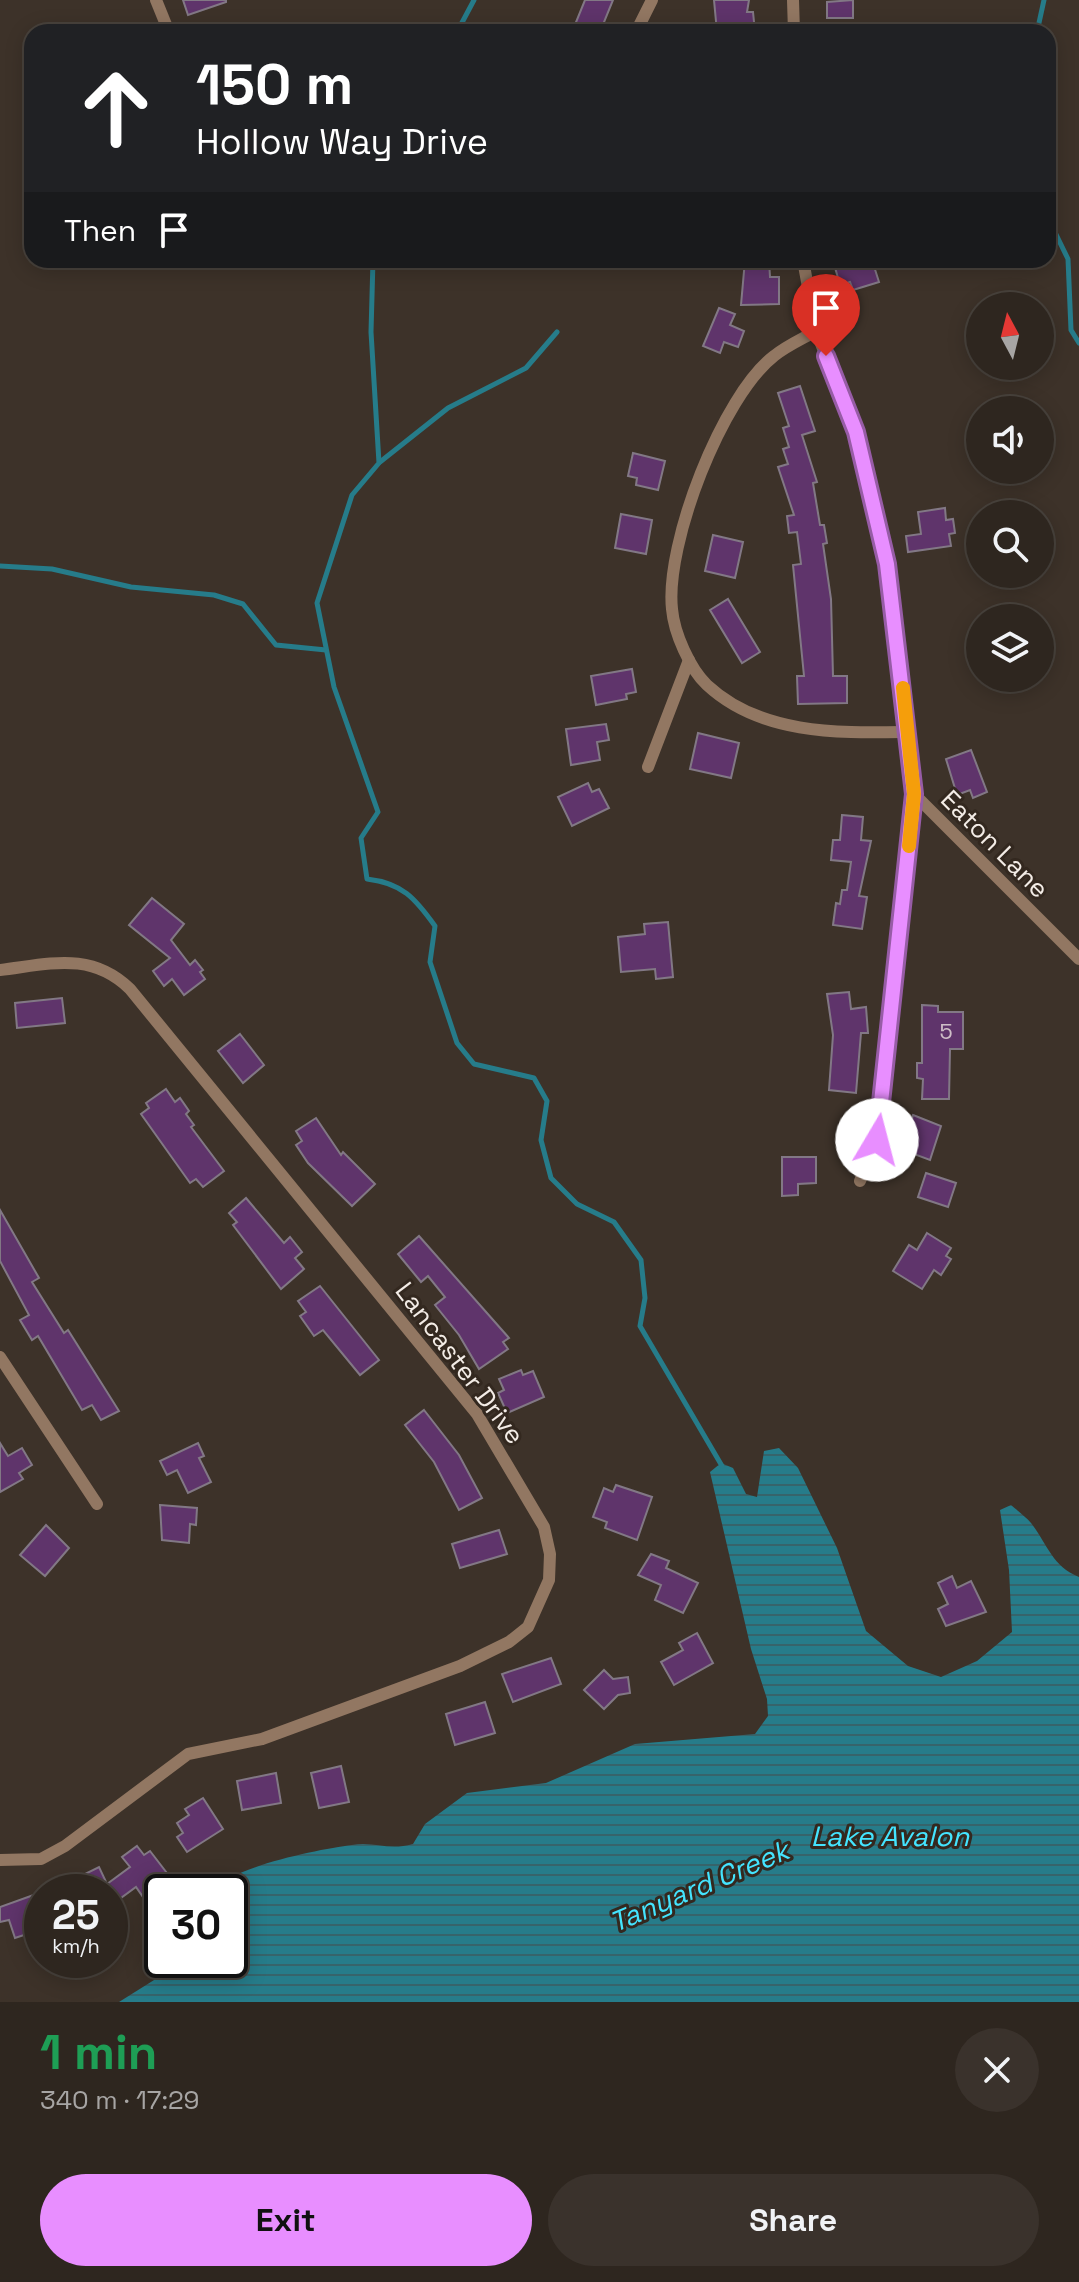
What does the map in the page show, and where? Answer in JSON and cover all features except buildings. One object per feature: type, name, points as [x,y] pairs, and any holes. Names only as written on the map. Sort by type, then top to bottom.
[{"type":"street","points":[[156,0],[166,24]]},
{"type":"street","points":[[640,24],[652,0]]},
{"type":"street","points":[[793,0],[794,24]]},
{"type":"street","points":[[804,268],[816,331],[856,432],[887,564],[914,794],[877,1140],[860,1181]]},
{"type":"street","points":[[816,331],[773,356],[755,377],[703,462],[673,575],[672,610],[689,660],[707,685],[736,704],[803,730],[909,732]]},
{"type":"street","points":[[648,767],[689,660]]},
{"type":"street","name":"Eaton Lane","points":[[914,794],[1079,959]]},
{"type":"street","name":"Lancaster Drive","points":[[0,970],[55,964],[97,965],[114,974],[130,989],[477,1414],[531,1502],[544,1527],[550,1554],[549,1580],[539,1608],[528,1627],[509,1642],[460,1666],[262,1739],[188,1754],[65,1846],[41,1859],[0,1860]]},
{"type":"street","points":[[0,1357],[97,1504]]},
{"type":"water","name":"Lake Avalon","points":[[779,1448],[798,1468],[837,1548],[866,1631],[908,1666],[941,1677],[977,1661],[1012,1632],[1009,1570],[1000,1510],[1011,1505],[1022,1514],[1056,1561],[1079,1577],[1079,2002],[119,2002],[157,1978],[248,1978],[248,1874],[239,1874],[255,1867],[337,1847],[413,1844],[425,1824],[467,1793],[546,1783],[635,1744],[755,1734],[768,1716],[767,1699],[751,1649],[710,1472],[721,1463],[733,1468],[746,1494],[757,1497],[764,1451]]},
{"type":"waterway","points":[[461,24],[474,0]]},
{"type":"waterway","points":[[1039,24],[1044,0]]},
{"type":"waterway","points":[[1056,234],[1068,259],[1071,330],[1079,343]]},
{"type":"waterway","points":[[373,268],[371,332],[379,463],[352,495],[317,603],[334,687],[378,812],[361,838],[367,879],[399,888],[421,907],[435,926],[430,962],[457,1043],[474,1064],[534,1078],[547,1101],[541,1140],[551,1178],[577,1204],[614,1222],[641,1260],[645,1298],[640,1326],[722,1466]]},
{"type":"waterway","points":[[380,462],[448,408],[526,368],[557,332]]},
{"type":"waterway","points":[[0,566],[52,569],[131,587],[214,595],[243,604],[276,645],[326,650]]},
{"type":"slow traffic","points":[[903,688],[914,794],[909,846]]},
{"type":"route","points":[[826,356],[856,432],[887,564],[914,794],[877,1140]]},
{"type":"water label","name":"Tanyard Creek","points":[[699,1886]]}]
